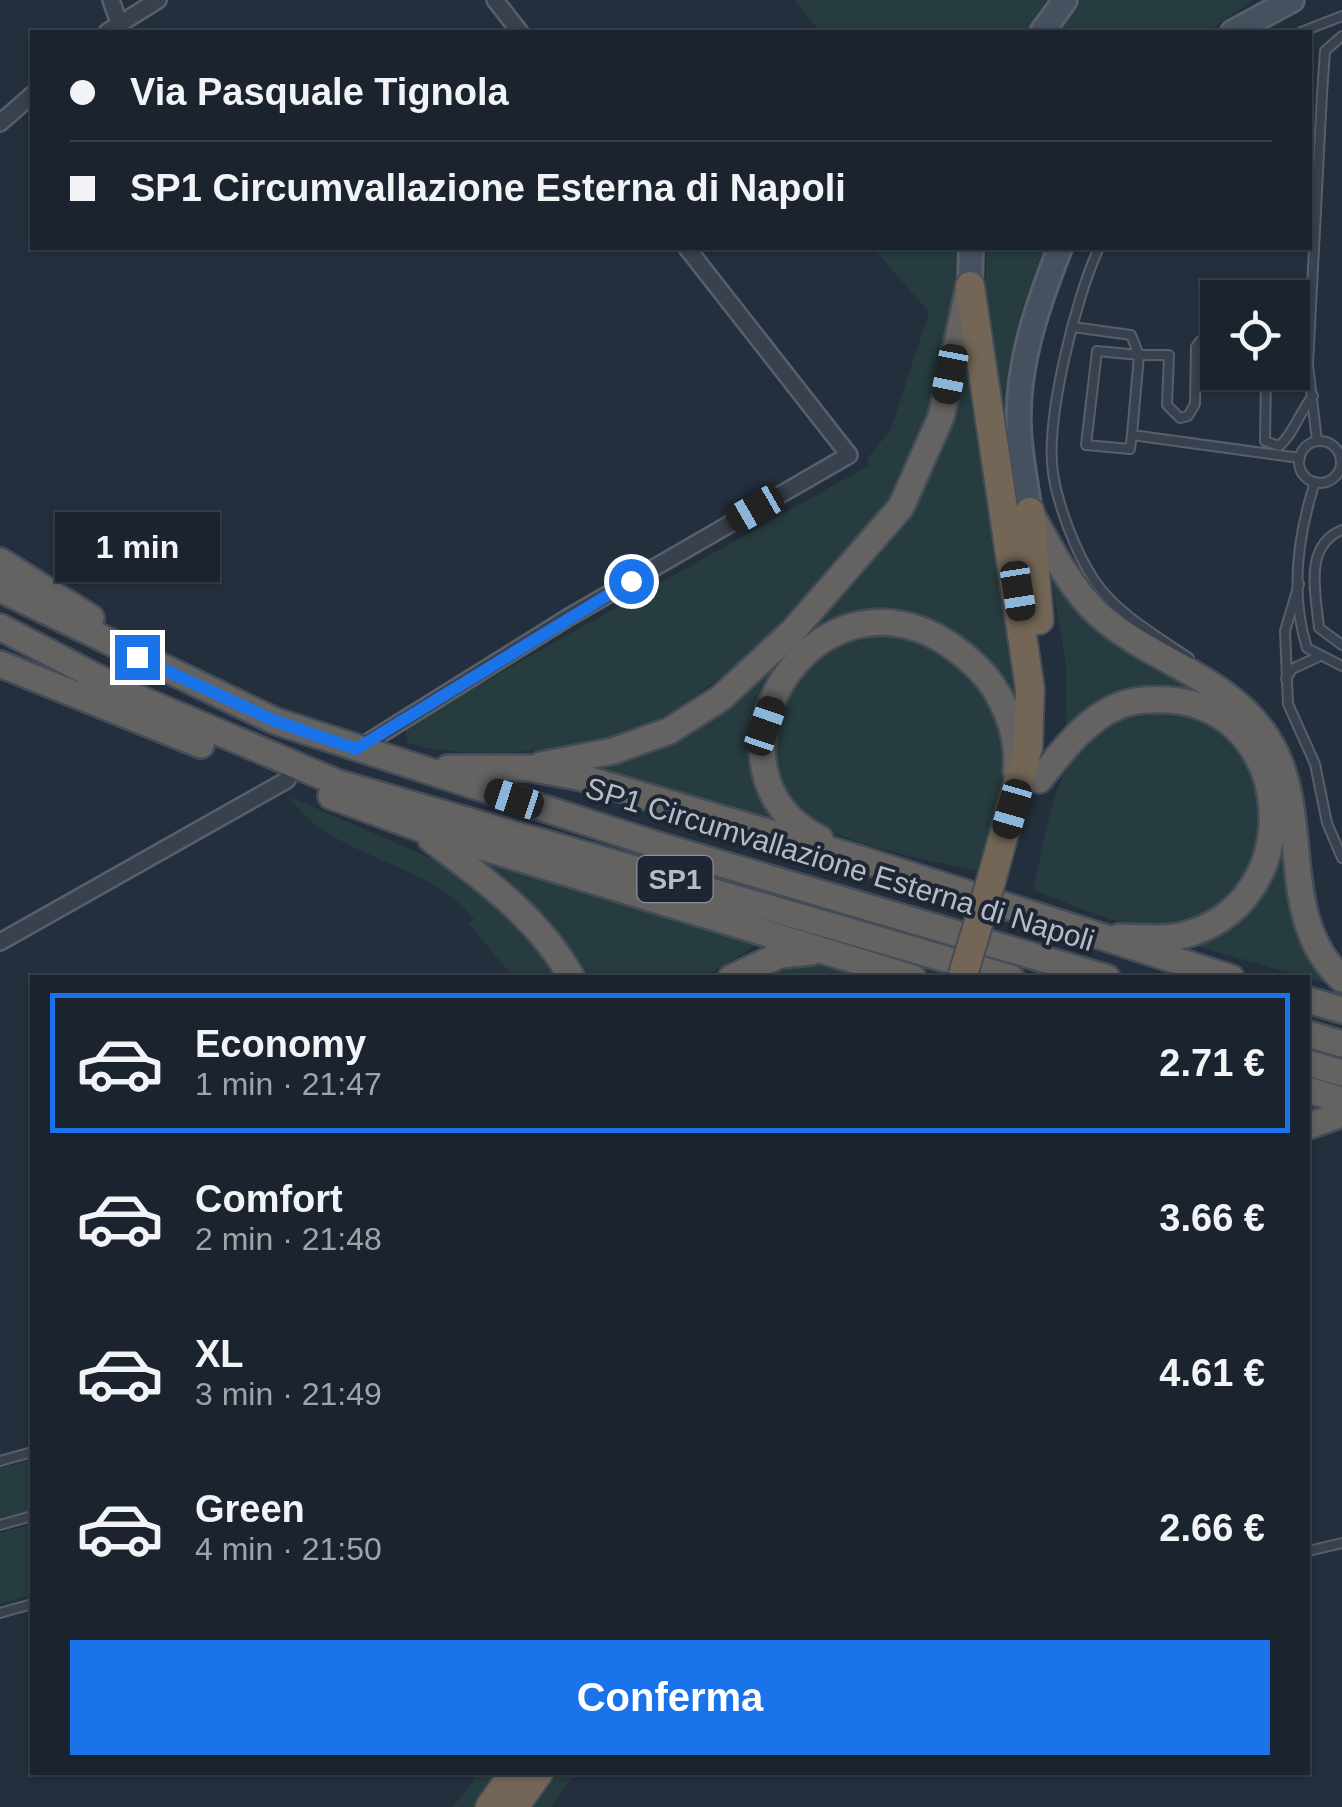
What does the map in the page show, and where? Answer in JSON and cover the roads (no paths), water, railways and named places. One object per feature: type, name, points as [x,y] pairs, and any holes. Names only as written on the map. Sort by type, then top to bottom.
[{"type":"highway","points":[[528,768],[613,751],[670,730],[720,698],[793,630],[901,507],[941,417],[970,286]]},
{"type":"highway","points":[[970,286],[1030,689],[1028,748],[1012,809]]},
{"type":"highway","points":[[1030,512],[1096,612],[1251,714],[1288,777],[1300,894],[1311,938],[1342,979]]},
{"type":"highway","points":[[963,975],[1039,780],[1047,737],[1047,686],[1030,512]]},
{"type":"highway","points":[[0,561],[94,620],[137,657]]},
{"type":"highway","name":"SP1 Circumvallazione Esterna di Napoli","points":[[0,589],[275,721],[408,766],[1096,975]]},
{"type":"highway","points":[[860,859],[799,828],[771,792],[763,762],[765,726],[778,688],[814,642],[839,629],[868,622],[910,626],[943,640],[984,674],[1001,700],[1014,734],[1017,761],[1012,809],[983,975]]},
{"type":"highway","name":"SP1 Circumvallazione Esterna di Napoli","points":[[10,632],[214,734],[365,790],[1001,975]]},
{"type":"highway","points":[[0,664],[287,780],[416,827],[903,975]]},
{"type":"highway","points":[[1039,780],[1082,728],[1117,706],[1149,698],[1183,701],[1223,720],[1263,767],[1274,802],[1272,838],[1260,876],[1244,902],[1216,922],[1180,936],[1093,937]]},
{"type":"highway","name":"SP1","points":[[408,766],[528,768],[583,778],[860,859],[1221,975]]},
{"type":"highway","points":[[365,790],[508,898],[561,958],[570,975]]},
{"type":"highway","points":[[737,975],[780,955],[821,951]]},
{"type":"highway","points":[[1310,1001],[1342,1010]]},
{"type":"highway","points":[[1310,1035],[1342,1044]]},
{"type":"highway","points":[[1310,1064],[1342,1073]]},
{"type":"highway","points":[[1310,1091],[1342,1100]]},
{"type":"highway","points":[[1310,1125],[1342,1114]]},
{"type":"highway","points":[[490,1807],[512,1775]]},
{"type":"highway","points":[[514,1807],[536,1775]]},
{"type":"main road","points":[[1043,30],[1065,0]]},
{"type":"main road","points":[[1237,30],[1292,0]]},
{"type":"main road","points":[[970,286],[971,250]]},
{"type":"main road","points":[[1030,512],[1019,425],[1025,364],[1038,304],[1059,250]]},
{"type":"street","points":[[111,0],[113,28],[158,0]]},
{"type":"street","points":[[494,0],[518,30]]},
{"type":"street","points":[[2,117],[30,96]]},
{"type":"street","points":[[356,749],[568,617],[849,456],[689,250]]},
{"type":"street","points":[[0,942],[287,780]]},
{"type":"lane","points":[[1307,30],[1342,16]]},
{"type":"lane","points":[[1317,441],[1308,365],[1325,50],[1342,36]]},
{"type":"lane","points":[[1098,250],[1074,327],[1055,424],[1053,472],[1080,552],[1095,582],[1128,616],[1216,677],[1226,694]]},
{"type":"lane","points":[[1074,327],[1130,335],[1139,354],[1130,449],[1086,445],[1097,351],[1139,354],[1169,355],[1167,405],[1180,418],[1188,416],[1195,404],[1196,346],[1200,341]]},
{"type":"lane","points":[[1265,390],[1264,441],[1279,446],[1290,438],[1294,418],[1314,396]]},
{"type":"lane","points":[[1132,436],[1300,458]]},
{"type":"lane","points":[[1317,441],[1334,446],[1341,455],[1339,479],[1315,482],[1304,476],[1300,458],[1306,447],[1317,441]]},
{"type":"lane","points":[[1315,482],[1302,528],[1299,623],[1307,648],[1342,666]]},
{"type":"lane","points":[[1342,530],[1326,537],[1314,562],[1319,628],[1342,645]]},
{"type":"lane","points":[[1299,584],[1285,631],[1288,704],[1315,764],[1327,823],[1342,858]]},
{"type":"lane","points":[[1286,679],[1292,669],[1318,656]]},
{"type":"lane","points":[[0,1462],[30,1453]]},
{"type":"lane","points":[[0,1525],[30,1517]]},
{"type":"lane","points":[[1310,1551],[1342,1543]]},
{"type":"lane","points":[[0,1613],[30,1605]]}]
